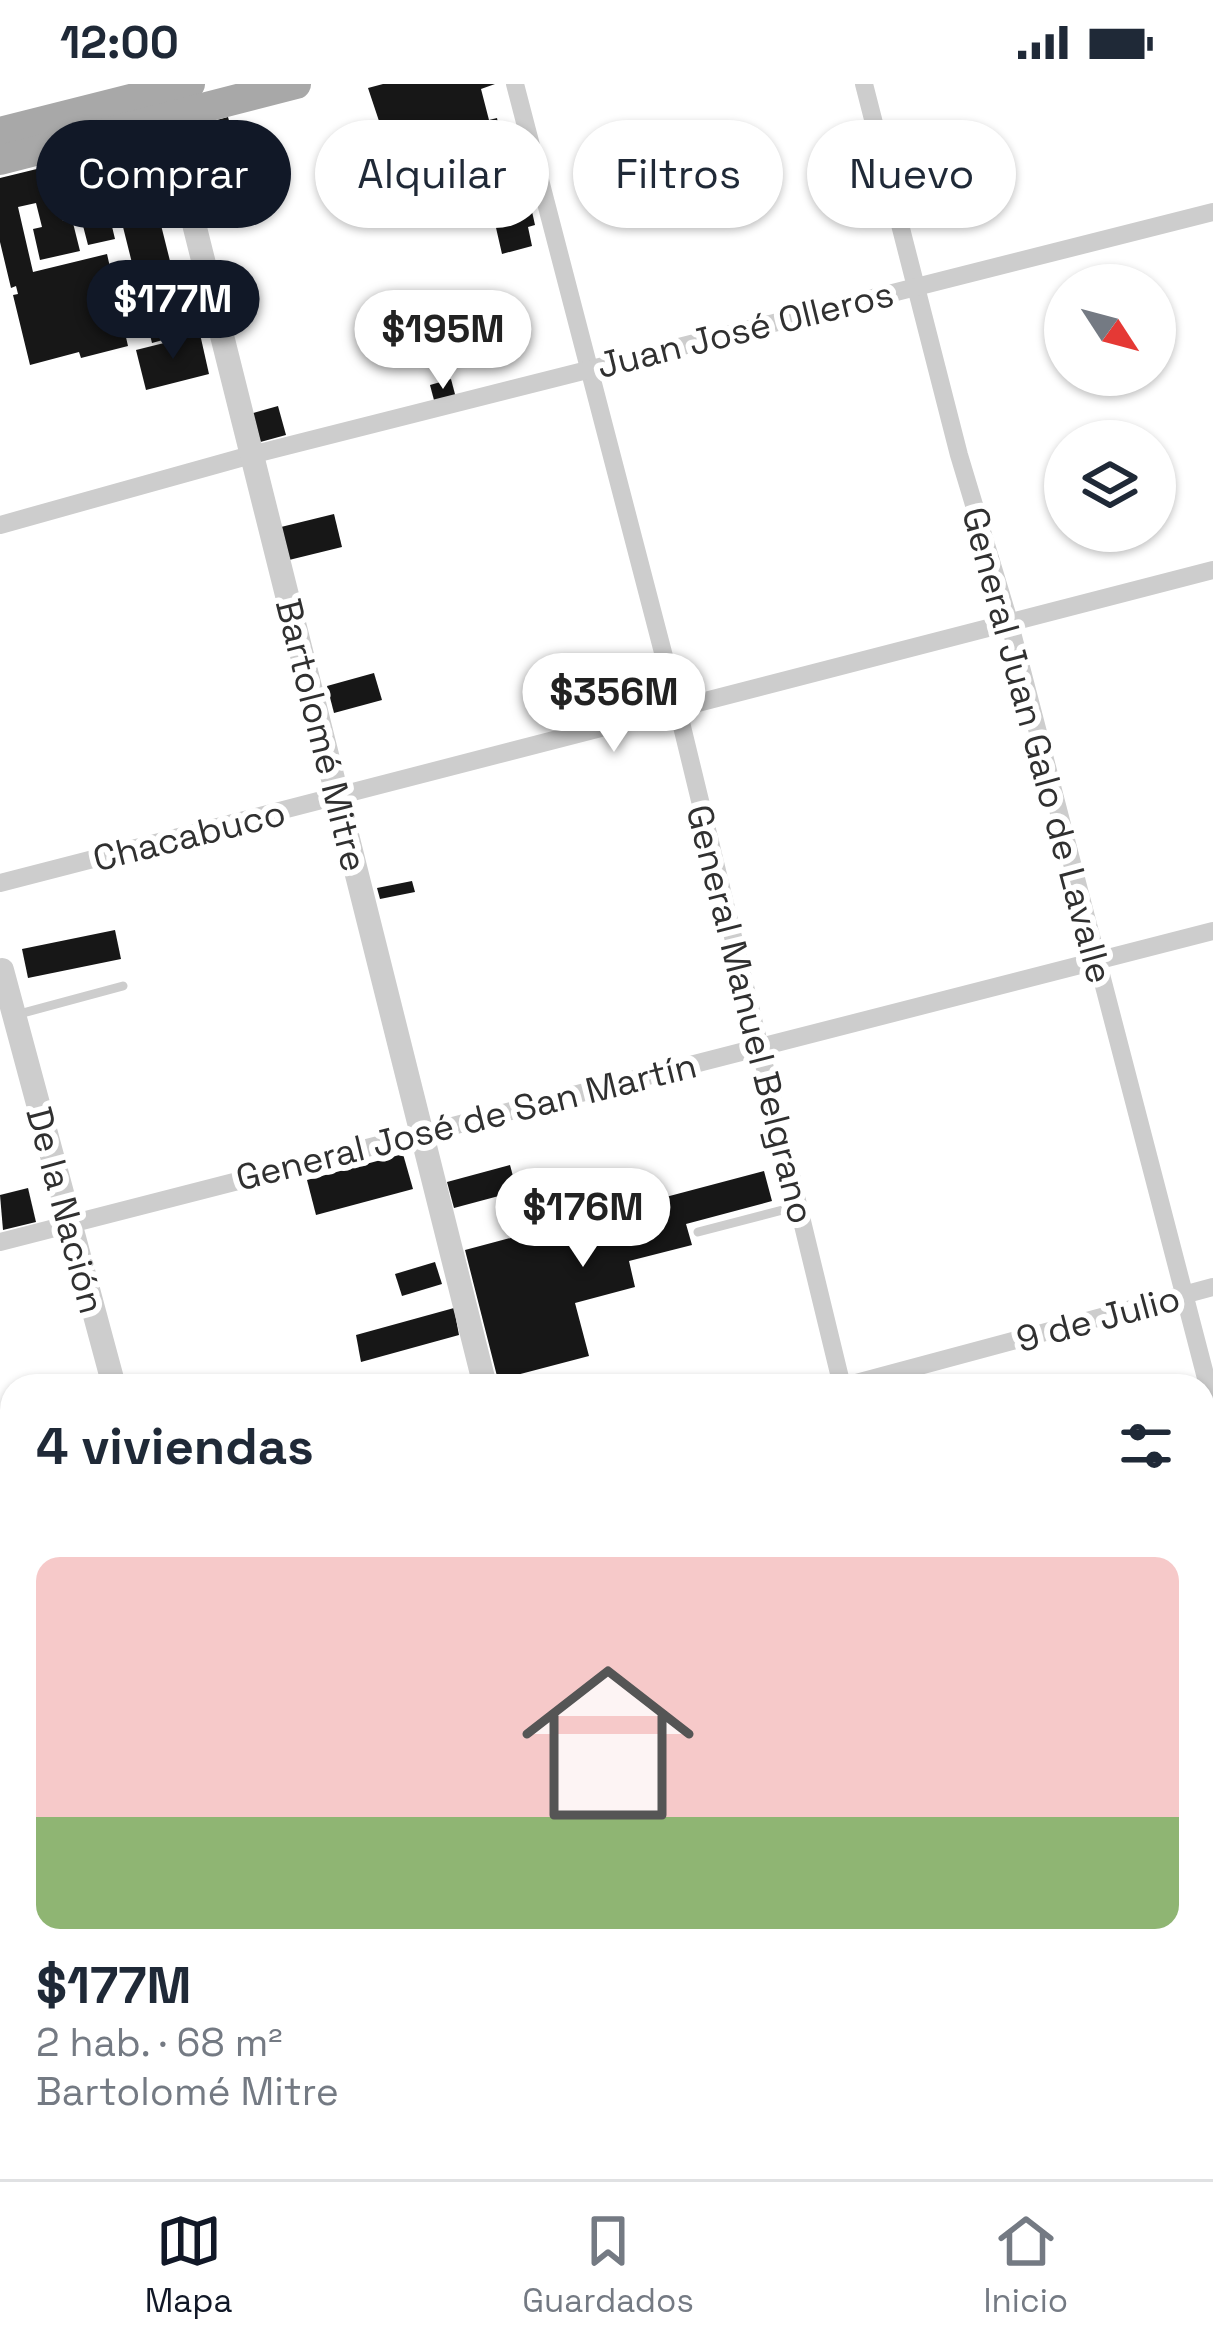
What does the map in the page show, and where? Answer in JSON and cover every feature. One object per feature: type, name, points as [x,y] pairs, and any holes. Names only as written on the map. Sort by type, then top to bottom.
[{"type":"main road","points":[[0,132],[170,94],[296,84]]},
{"type":"main road","points":[[0,160],[170,94]]},
{"type":"street","name":"General Manuel Belgrano","points":[[515,84],[678,710],[840,1374]]},
{"type":"street","name":"General Juan Galo de Lavalle","points":[[864,84],[1205,1374]]},
{"type":"street","name":"Bartolomé Mitre","points":[[170,94],[250,455],[481,1374]]},
{"type":"street","name":"Juan José Olleros","points":[[0,525],[250,455],[1213,212]]},
{"type":"street","name":"Chacabuco","points":[[0,883],[1213,570]]},
{"type":"street","name":"General José de San Martín","points":[[0,1242],[1213,931]]},
{"type":"street","name":"De la Nación","points":[[1,967],[111,1374]]},
{"type":"street","name":"9 de Julio","points":[[888,1374],[1213,1287]]},
{"type":"lane","points":[[14,1016],[123,986]]},
{"type":"lane","points":[[698,1232],[798,1206]]},
{"type":"building","points":[[495,84],[481,89],[489,120],[379,120],[368,88]]},
{"type":"building","points":[[36,169],[36,203],[18,207],[33,272],[107,254],[128,346],[30,365],[13,295],[18,294],[16,286],[11,288],[0,242],[0,178]]},
{"type":"building","points":[[74,228],[80,251],[40,260],[33,229]]},
{"type":"building","points":[[84,228],[112,228],[115,239],[88,245]]},
{"type":"building","points":[[123,228],[162,228],[188,333],[152,343]]},
{"type":"building","points":[[496,228],[528,228],[532,246],[502,254]]},
{"type":"building","points":[[200,334],[209,374],[146,390],[136,350]]},
{"type":"building","points":[[451,379],[456,398],[435,404],[430,385]]},
{"type":"building","points":[[278,406],[286,435],[253,444],[246,415]]},
{"type":"building","points":[[334,514],[342,547],[289,560],[281,527]]},
{"type":"building","points":[[374,673],[382,700],[334,713],[327,686]]},
{"type":"building","points":[[412,881],[415,892],[380,899],[377,888]]},
{"type":"building","points":[[115,930],[121,959],[28,978],[22,949]]},
{"type":"building","points":[[403,1154],[413,1189],[316,1215],[307,1180]]},
{"type":"building","points":[[510,1165],[517,1191],[454,1208],[447,1182]]},
{"type":"building","points":[[764,1171],[772,1201],[686,1224],[692,1245],[629,1261],[635,1287],[575,1303],[589,1356],[521,1374],[496,1374],[465,1250]]},
{"type":"building","points":[[28,1188],[36,1222],[3,1230],[0,1195]]},
{"type":"building","points":[[435,1262],[442,1284],[402,1296],[395,1274]]},
{"type":"building","points":[[454,1308],[459,1335],[361,1362],[356,1335]]}]
